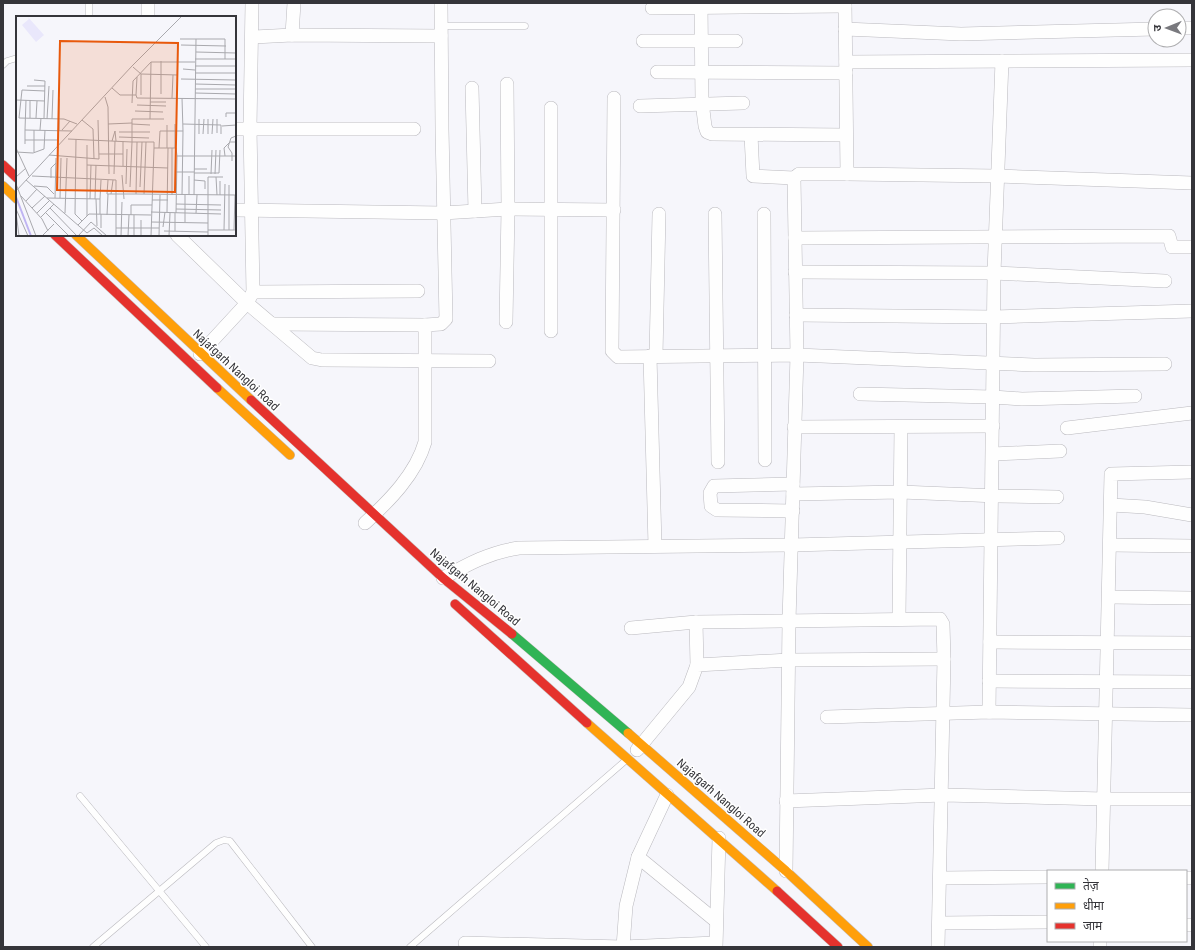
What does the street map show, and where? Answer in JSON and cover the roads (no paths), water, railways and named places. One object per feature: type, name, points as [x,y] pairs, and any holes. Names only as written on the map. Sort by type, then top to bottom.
[{"type":"main road","points":[[3,165],[16,177]]},
{"type":"main road","points":[[3,186],[16,198]]},
{"type":"main road","points":[[56,236],[186,361],[296,460]]},
{"type":"main road","name":"Najafgarh Nangloi Road","points":[[77,236],[200,354],[368,521],[443,578],[568,681],[786,871],[868,947]]},
{"type":"main road","points":[[447,597],[627,760],[719,838],[838,947]]},
{"type":"street","points":[[148,3],[148,16]]},
{"type":"street","points":[[200,354],[250,298],[252,210],[250,128],[252,3]]},
{"type":"street","points":[[292,35],[294,3]]},
{"type":"street","points":[[273,324],[424,325],[441,324],[446,319],[443,212],[442,3]]},
{"type":"street","points":[[652,8],[701,5],[845,4],[847,174]]},
{"type":"street","points":[[701,5],[702,105],[705,126],[708,132],[712,134],[751,135],[846,135]]},
{"type":"street","points":[[845,29],[961,34],[1147,29]]},
{"type":"street","points":[[252,37],[442,31]]},
{"type":"street","points":[[643,41],[736,41]]},
{"type":"street","points":[[657,72],[702,73],[1002,61],[1192,60]]},
{"type":"street","points":[[989,712],[994,274],[1002,61]]},
{"type":"street","points":[[506,322],[508,210],[507,84]]},
{"type":"street","points":[[472,88],[475,211]]},
{"type":"street","points":[[614,98],[612,351],[618,356],[797,355],[1034,365],[1165,364]]},
{"type":"street","points":[[640,106],[744,103]]},
{"type":"street","points":[[551,108],[551,330]]},
{"type":"street","points":[[236,128],[414,129]]},
{"type":"street","points":[[751,135],[753,176],[794,178],[799,174],[847,174],[997,176],[1192,183]]},
{"type":"street","points":[[786,871],[786,801],[790,660],[789,621],[797,355],[794,178]]},
{"type":"street","points":[[236,210],[443,212],[550,209],[614,210]]},
{"type":"street","points":[[655,546],[653,356],[658,214]]},
{"type":"street","points":[[715,214],[718,356],[718,462]]},
{"type":"street","points":[[764,214],[765,460]]},
{"type":"street","points":[[178,236],[250,298],[273,324],[312,358],[322,360],[489,361]]},
{"type":"street","points":[[795,238],[1169,236],[1172,247],[1192,248]]},
{"type":"street","points":[[795,272],[994,274],[1165,281]]},
{"type":"street","points":[[250,298],[418,291]]},
{"type":"street","points":[[796,315],[994,317],[1192,311]]},
{"type":"street","points":[[368,521],[404,481],[422,453],[425,442],[424,325]]},
{"type":"street","points":[[860,394],[993,397],[1022,400],[1135,396]]},
{"type":"street","points":[[1067,428],[1192,413]]},
{"type":"street","points":[[794,428],[993,426]]},
{"type":"street","points":[[899,619],[901,427]]},
{"type":"street","points":[[993,454],[1060,451]]},
{"type":"street","points":[[1102,870],[1111,478],[1113,473],[1192,472]]},
{"type":"street","points":[[792,511],[717,510],[711,506],[710,493],[714,486],[1057,497]]},
{"type":"street","points":[[1110,505],[1145,507],[1192,515]]},
{"type":"street","points":[[443,578],[481,557],[500,550],[513,548],[792,545],[991,541],[1058,538]]},
{"type":"street","points":[[1110,545],[1192,546]]},
{"type":"street","points":[[1109,597],[1192,598]]},
{"type":"street","points":[[631,628],[696,622],[940,619],[943,624],[944,713],[940,923],[938,947]]},
{"type":"street","points":[[627,760],[642,746],[689,688],[697,665],[696,622]]},
{"type":"street","points":[[990,642],[1192,643]]},
{"type":"street","points":[[697,665],[790,660],[944,659]]},
{"type":"street","points":[[990,681],[1107,680],[1192,682]]},
{"type":"street","points":[[827,717],[989,712],[1106,712],[1192,715]]},
{"type":"street","points":[[623,947],[626,906],[630,881],[638,857],[667,795]]},
{"type":"street","points":[[786,801],[943,795],[1104,799],[1192,799]]},
{"type":"street","points":[[465,944],[623,947],[716,945],[719,838]]},
{"type":"street","points":[[638,857],[716,921]]},
{"type":"street","points":[[941,878],[1047,877]]},
{"type":"street","points":[[940,923],[1047,922]]},
{"type":"lane","points":[[89,16],[90,3]]},
{"type":"lane","points":[[442,31],[525,26]]},
{"type":"lane","points":[[3,65],[6,62],[16,58]]},
{"type":"lane","points":[[410,947],[627,760]]},
{"type":"lane","points":[[80,796],[206,947]]},
{"type":"lane","points":[[93,947],[216,843],[224,840],[230,841],[312,947]]}]
